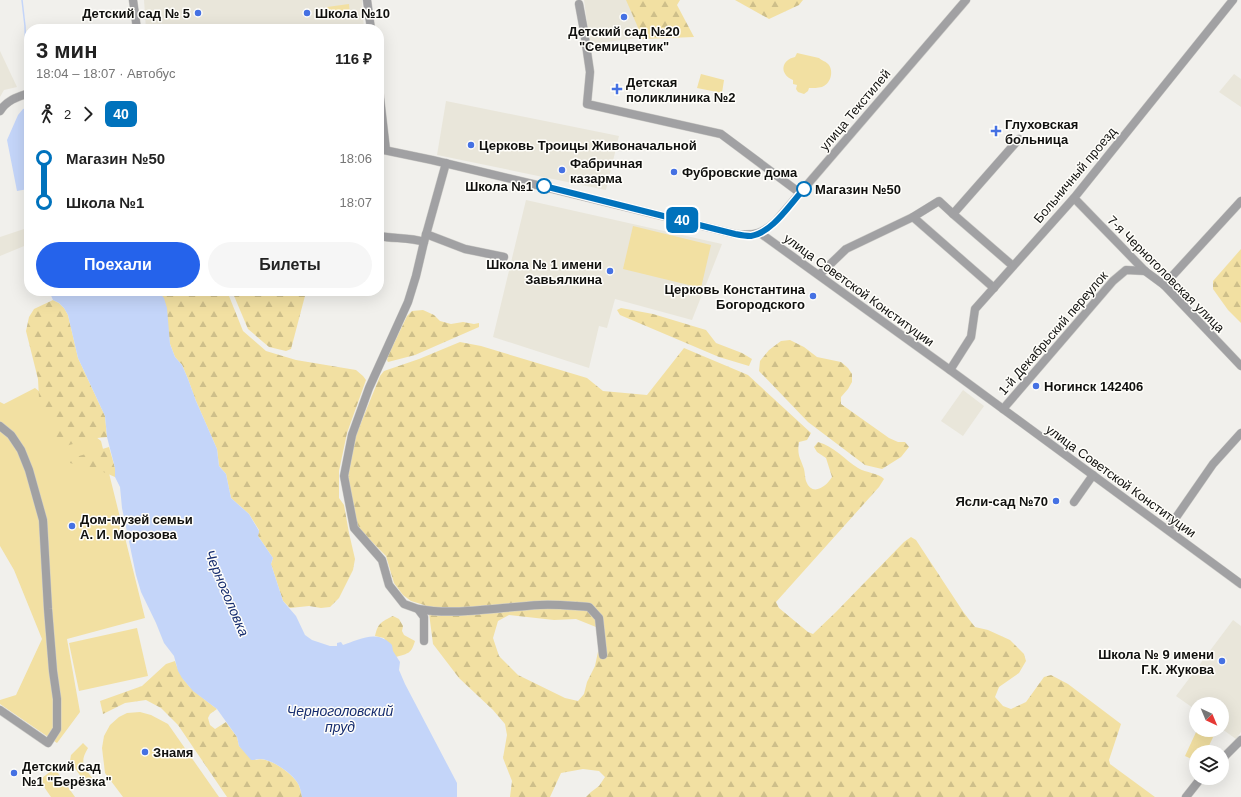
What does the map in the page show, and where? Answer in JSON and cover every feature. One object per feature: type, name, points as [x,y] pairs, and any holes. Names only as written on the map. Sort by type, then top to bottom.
[{"type":"street","points":[[133,0],[136,24]]},
{"type":"street","points":[[366,0],[370,24]]},
{"type":"street","name":"улица Текстилей","points":[[760,233],[776,221],[898,77],[966,0]]},
{"type":"street","name":"Больничный проезд","points":[[950,370],[971,337],[975,309],[1074,198],[1232,0]]},
{"type":"street","points":[[579,4],[590,72],[587,104],[721,134],[800,193]]},
{"type":"street","points":[[0,111],[13,98],[24,95]]},
{"type":"street","points":[[953,214],[1019,139]]},
{"type":"street","points":[[384,150],[446,163],[593,198],[735,234],[750,236],[760,233]]},
{"type":"street","points":[[446,163],[408,302],[369,388],[352,435],[344,476],[354,528],[382,560],[389,585],[404,604],[418,609],[434,612],[541,605],[589,607],[599,618],[603,655]]},
{"type":"street","name":"7-я Черноголовская улица","points":[[1074,198],[1144,271],[1164,285],[1241,366]]},
{"type":"street","points":[[819,275],[846,249],[913,217],[939,201],[1013,266]]},
{"type":"street","points":[[1164,285],[1241,201]]},
{"type":"street","points":[[913,217],[994,288]]},
{"type":"street","name":"улица Советской Конституции","points":[[760,233],[950,370],[1241,584]]},
{"type":"street","points":[[384,237],[391,239],[425,238],[465,249],[504,257]]},
{"type":"street","name":"1-й Декабрьский переулок","points":[[1003,409],[1113,281],[1126,270],[1144,271]]},
{"type":"street","points":[[0,426],[12,435],[21,450],[44,520],[48,608],[53,671],[57,699],[57,729],[48,743],[0,710]]},
{"type":"street","points":[[1168,530],[1213,464],[1241,433]]},
{"type":"street","points":[[1074,502],[1093,475]]},
{"type":"street","points":[[418,609],[424,616],[424,641]]},
{"type":"street","points":[[1229,752],[1241,740]]},
{"type":"street","points":[[1186,797],[1196,785]]},
{"type":"shaded area","points":[[144,0],[362,0],[364,24],[146,24]]},
{"type":"shaded area","name":"Детский сад №20 \"Семицветик\"","points":[[584,0],[658,0],[663,35],[590,44]]},
{"type":"shaded area","points":[[0,51],[17,87],[4,90],[0,97]]},
{"type":"shaded area","points":[[1234,74],[1241,79],[1241,107],[1219,92]]},
{"type":"shaded area","points":[[446,101],[619,136],[606,190],[437,155]]},
{"type":"shaded area","name":"Школа № 1 имени Завьялкина","points":[[526,200],[722,244],[692,320],[615,299],[607,328],[599,326],[589,368],[493,337]]},
{"type":"shaded area","points":[[24,229],[24,246],[0,256],[0,237]]},
{"type":"shaded area","points":[[963,390],[984,406],[963,436],[941,421]]},
{"type":"shaded area","name":"Школа № 9 имени Г.К. Жукова","points":[[1233,620],[1241,626],[1241,732],[1236,739],[1229,734],[1229,697],[1189,697],[1189,705],[1176,696]]},
{"type":"green space","points":[[626,0],[680,0],[677,5],[694,37],[643,39]]},
{"type":"green space","points":[[735,0],[803,0],[799,5],[769,19]]},
{"type":"green space","points":[[349,4],[350,15],[328,18],[327,7]]},
{"type":"green space","points":[[797,53],[819,58],[829,65],[831,75],[825,86],[809,88],[804,94],[798,92],[796,89],[797,85],[793,84],[793,80],[785,74],[784,71],[787,61],[795,57]]},
{"type":"green space","points":[[701,74],[724,80],[722,93],[697,88]]},
{"type":"green space","points":[[633,226],[711,245],[701,288],[623,269]]},
{"type":"green space","points":[[1241,249],[1241,323],[1228,310],[1213,289],[1213,281]]},
{"type":"green space","points":[[159,296],[229,296],[243,331],[266,351],[296,360],[356,370],[366,380],[347,433],[339,471],[339,498],[344,505],[355,559],[353,570],[339,598],[330,607],[321,608],[309,606],[290,608],[283,601],[271,564],[273,558],[258,536],[259,530],[249,514],[231,498],[226,474],[219,466],[217,449],[182,365],[175,357],[170,344],[168,329]]},
{"type":"green space","points":[[234,296],[305,296],[291,349],[286,351],[269,347],[248,329]]},
{"type":"green space","points":[[53,300],[64,308],[68,315],[78,358],[105,416],[107,437],[65,446],[54,443],[55,433],[52,421],[39,398],[38,379],[26,331],[29,317],[34,309]]},
{"type":"green space","points":[[621,308],[653,314],[706,330],[716,343],[742,353],[752,359],[749,366],[719,357],[620,315],[617,310]]},
{"type":"green space","points":[[423,310],[434,315],[440,321],[451,324],[463,322],[474,324],[479,323],[479,327],[415,355],[388,362],[388,356],[407,316],[412,311]]},
{"type":"green space","points":[[790,340],[804,347],[817,357],[841,362],[848,368],[852,374],[852,382],[841,397],[841,404],[889,438],[898,442],[905,442],[909,447],[901,457],[882,469],[865,465],[808,422],[759,371],[760,361],[769,350],[781,341]]},
{"type":"green space","points":[[460,342],[481,346],[587,378],[603,391],[647,395],[684,348],[748,375],[811,433],[807,440],[799,442],[798,450],[806,481],[812,489],[819,489],[823,487],[832,477],[826,458],[817,452],[814,447],[818,442],[834,450],[858,468],[879,475],[884,479],[879,487],[776,602],[779,608],[808,632],[813,634],[904,542],[911,537],[916,540],[964,613],[975,627],[988,630],[1010,640],[1024,654],[1026,661],[1019,673],[999,687],[995,697],[1003,706],[1011,709],[1026,702],[1044,677],[1051,675],[1068,684],[1121,724],[1109,760],[1110,764],[1155,797],[586,797],[599,786],[605,777],[599,771],[583,769],[561,773],[550,797],[510,797],[512,781],[503,758],[507,735],[505,724],[493,710],[459,678],[433,644],[429,613],[424,605],[411,601],[403,595],[394,583],[386,556],[357,527],[348,477],[356,435],[380,376],[384,371],[419,359]],"holes":[[[509,615],[554,620],[576,619],[596,627],[599,647],[595,666],[587,682],[584,694],[578,701],[565,698],[518,675],[499,656],[493,638],[498,621]]]},
{"type":"green space","points":[[35,388],[101,441],[145,618],[67,639],[80,712],[57,743],[0,704],[0,700],[16,695],[42,639],[14,570],[0,546],[0,402],[4,404]]},
{"type":"green space","points":[[109,447],[115,468],[115,477],[101,471],[70,463],[69,459]]},
{"type":"green space","points":[[393,616],[399,619],[403,626],[402,631],[404,635],[415,641],[411,651],[396,657],[384,638],[375,636],[377,628],[381,623]]},
{"type":"green space","points":[[137,628],[148,676],[79,691],[69,643]]},
{"type":"green space","points":[[175,661],[186,683],[197,694],[217,709],[210,714],[208,718],[210,725],[215,729],[226,722],[237,737],[239,746],[256,760],[266,760],[278,766],[294,778],[298,784],[302,797],[227,797],[178,725],[161,708],[146,700],[125,703],[103,714],[100,701],[142,686],[166,664]]},
{"type":"green space","name":"Знамя","points":[[140,712],[151,715],[168,724],[219,797],[123,797],[105,773],[102,748],[104,736],[110,725],[119,717],[127,713]]},
{"type":"green space","points":[[1194,737],[1213,737],[1209,745],[1190,745]]},
{"type":"green space","points":[[83,743],[88,748],[83,761],[84,765],[93,779],[86,784],[70,761],[71,755]]},
{"type":"green space","points":[[1189,747],[1189,758],[1185,756]]},
{"type":"green space","points":[[51,771],[58,773],[75,797],[51,797],[40,781]]},
{"type":"water","points":[[23,109],[24,190],[17,191],[7,140],[18,115]]},
{"type":"water","name":"Черноголовский пруд","points":[[51,296],[162,296],[164,298],[167,308],[170,344],[175,357],[182,365],[217,449],[219,466],[226,474],[231,498],[249,514],[259,531],[258,536],[273,558],[271,564],[283,601],[296,616],[305,635],[312,640],[330,646],[337,646],[337,643],[341,642],[343,645],[374,636],[385,639],[392,645],[393,651],[400,662],[399,670],[405,684],[457,783],[457,797],[302,797],[298,784],[286,771],[270,761],[260,759],[251,760],[239,746],[237,737],[217,709],[193,691],[182,678],[178,671],[174,656],[164,643],[141,592],[136,575],[122,508],[120,487],[115,477],[115,468],[107,437],[105,416],[78,358],[68,315],[59,303],[53,300]]},
{"type":"waterway","name":"Черноголовка","points":[[22,0],[25,24]]},
{"type":"bus line","name":"40","points":[[544,186],[735,234],[750,236],[760,233],[771,226],[804,189]]},
{"type":"place","name":"Детский сад № 5","points":[[198,13]]},
{"type":"place","name":"Школа №10","points":[[307,13]]},
{"type":"place","name":"Детский сад №20 \"Семицветик\"","points":[[624,17]]},
{"type":"place","name":"Детская поликлиника №2","points":[[617,89]]},
{"type":"place","name":"Глуховская больница","points":[[996,131]]},
{"type":"place","name":"Церковь Троицы Живоначальной","points":[[471,145]]},
{"type":"place","name":"Фабричная казарма","points":[[562,170]]},
{"type":"place","name":"Фубровские дома","points":[[674,172]]},
{"type":"place","name":"Школа №1","points":[[544,186]]},
{"type":"place","name":"Магазин №50","points":[[804,189]]},
{"type":"place","name":"Школа № 1 имени Завьялкина","points":[[610,271]]},
{"type":"place","name":"Церковь Константина Богородского","points":[[813,296]]},
{"type":"place","name":"Ногинск 142406","points":[[1036,386]]},
{"type":"place","name":"Ясли-сад №70","points":[[1056,501]]},
{"type":"place","name":"Дом-музей семьи А. И. Морозова","points":[[72,526]]},
{"type":"place","name":"Школа № 9 имени Г.К. Жукова","points":[[1222,661]]},
{"type":"place","name":"Знамя","points":[[145,752]]},
{"type":"place","name":"Детский сад №1 \"Берёзка\"","points":[[14,773]]}]
